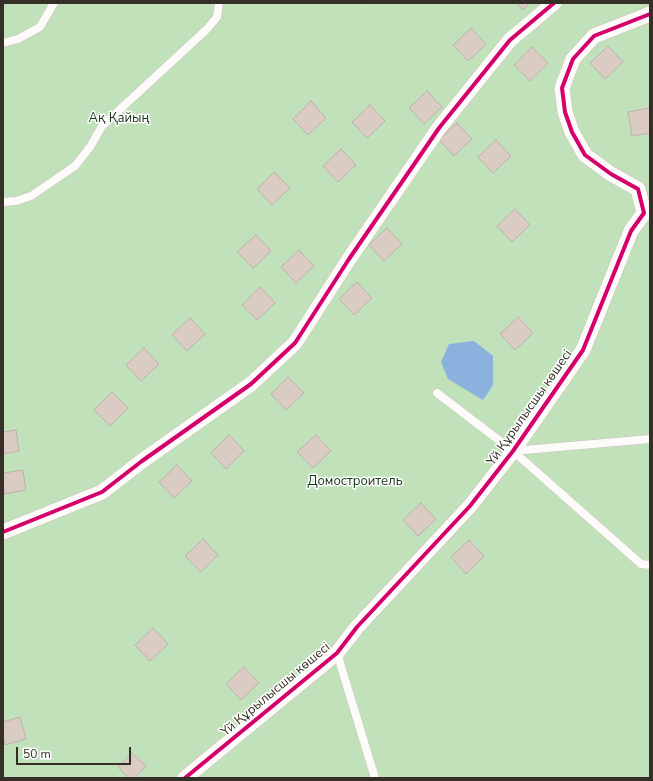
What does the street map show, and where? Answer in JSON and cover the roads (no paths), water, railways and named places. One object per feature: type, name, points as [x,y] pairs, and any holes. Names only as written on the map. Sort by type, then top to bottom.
[{"type":"street","points":[[3,532],[102,492],[142,460],[251,384],[295,343],[349,259],[439,128],[510,40],[554,3]]},
{"type":"street","name":"Үй Құрылысшы көшесі","points":[[185,778],[337,653],[357,627],[470,506],[513,451],[583,350],[631,231],[647,215],[638,190],[611,174],[585,155],[572,132],[564,112],[562,88],[573,59],[594,36],[650,14]]},
{"type":"lane","points":[[3,43],[18,40],[40,27],[54,3]]},
{"type":"lane","points":[[3,202],[16,201],[31,196],[74,166],[90,147],[102,126],[212,23],[217,17],[219,3]]},
{"type":"lane","points":[[437,393],[513,451],[641,564],[650,565]]},
{"type":"lane","points":[[513,451],[650,439]]},
{"type":"lane","points":[[337,653],[375,778]]},
{"type":"water","points":[[474,341],[493,356],[493,385],[483,400],[448,379],[441,362],[449,344]]},
{"type":"park label","name":"Ақ Қайың","points":[[119,119]]},
{"type":"park label","name":"Домостроитель","points":[[355,482]]}]
